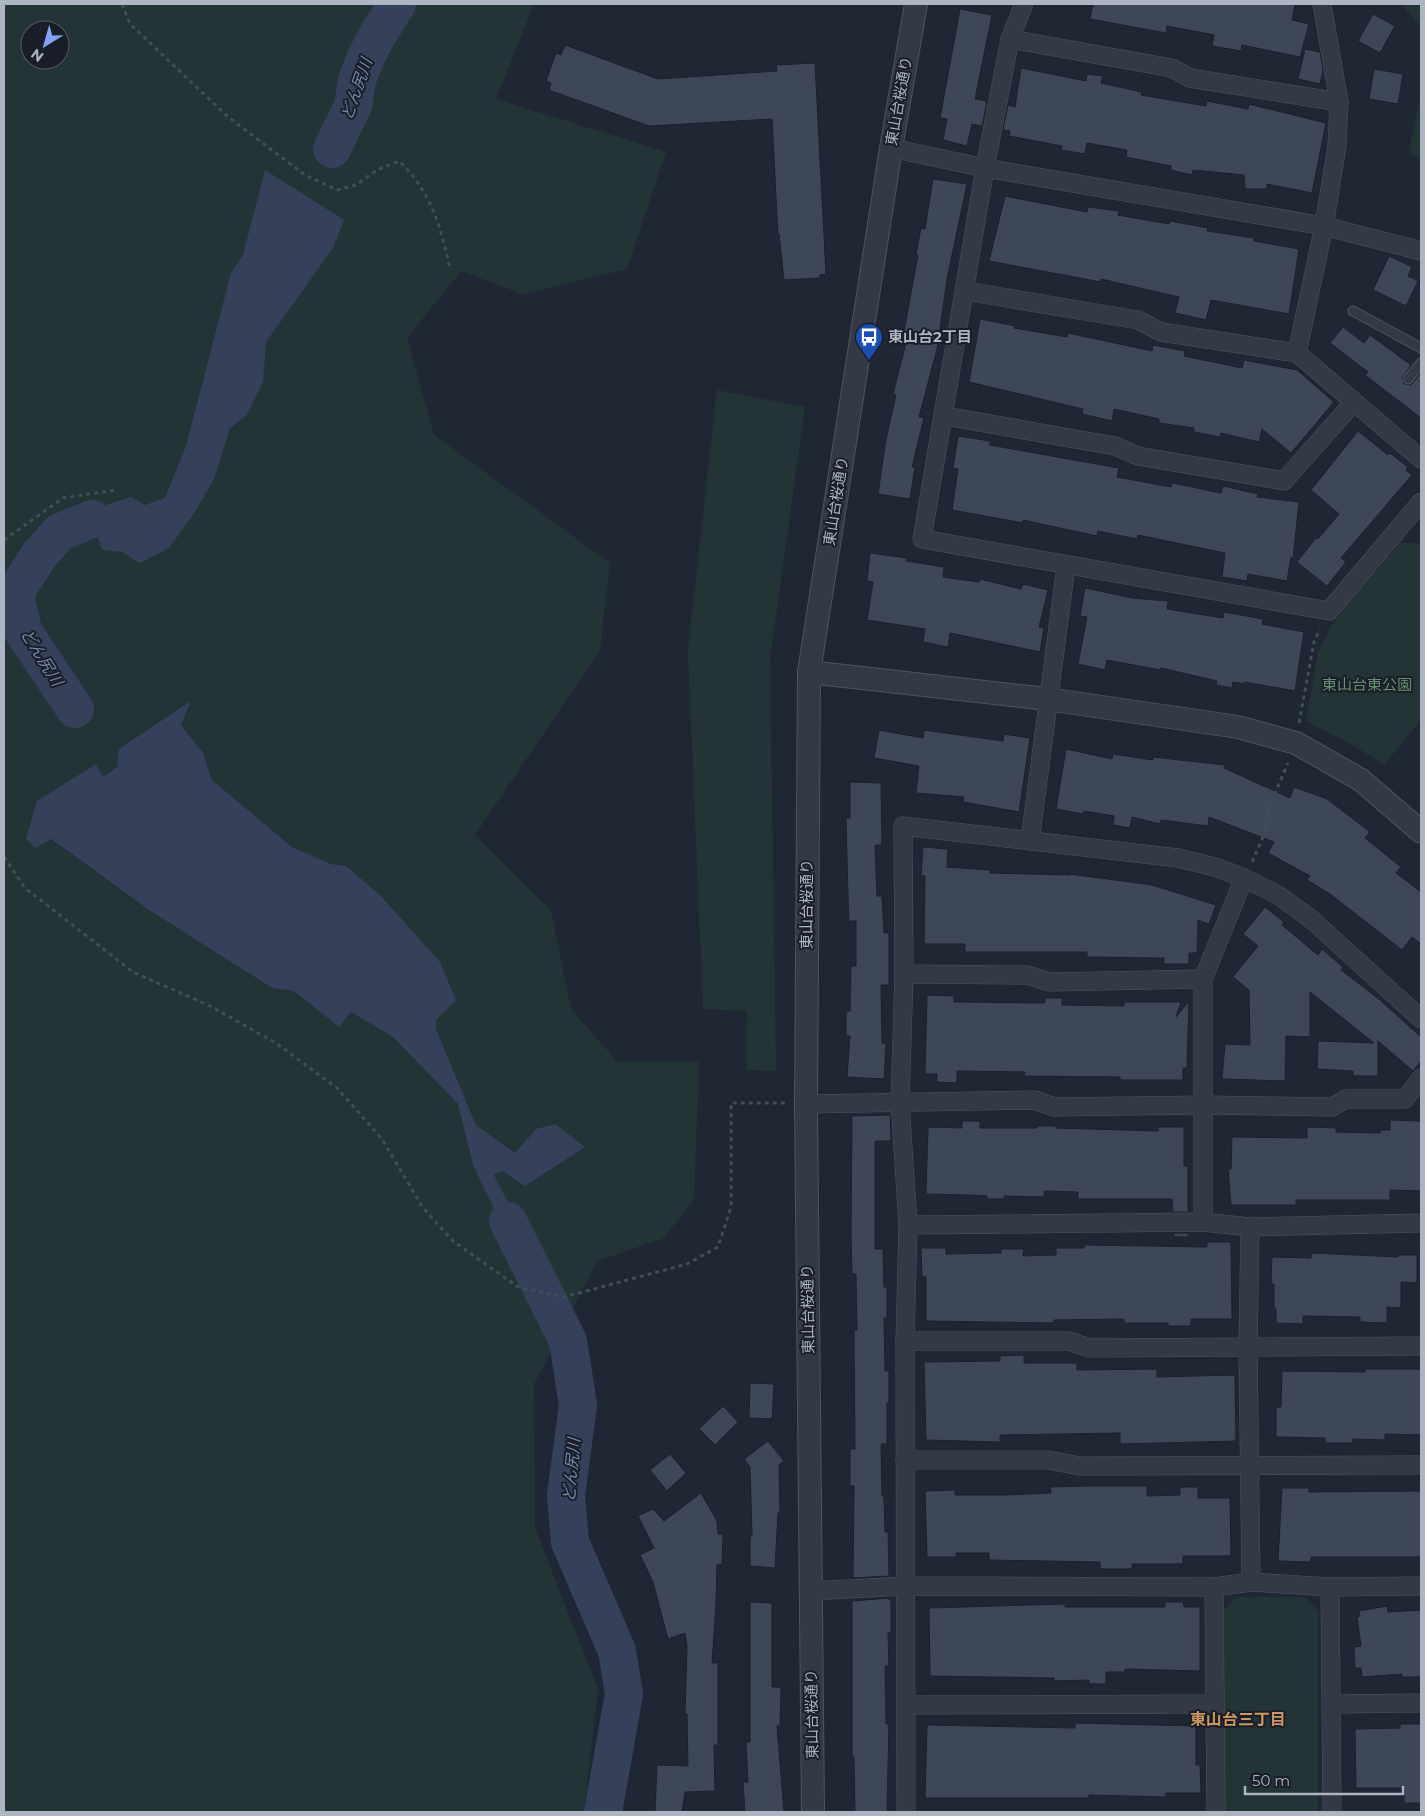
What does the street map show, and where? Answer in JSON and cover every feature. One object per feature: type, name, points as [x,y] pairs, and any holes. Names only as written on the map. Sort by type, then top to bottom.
[{"type":"street","name":"東山台桜通り","points":[[813,1812],[806,1104],[809,672],[891,148],[916,4]]},
{"type":"street","points":[[1024,4],[1010,39],[985,168],[945,416],[922,540],[1329,611],[1421,502]]},
{"type":"street","points":[[1297,353],[1324,226],[1337,146],[1340,102],[1322,4]]},
{"type":"street","points":[[1010,39],[1172,68],[1190,78],[1340,102]]},
{"type":"street","points":[[891,148],[985,168],[1324,226],[1421,251]]},
{"type":"street","points":[[965,291],[1138,320],[1161,332],[1297,353],[1353,403],[1421,459]]},
{"type":"street","points":[[945,416],[1115,446],[1138,456],[1284,481],[1353,403]]},
{"type":"street","points":[[1030,841],[1047,699],[1066,566]]},
{"type":"street","points":[[809,672],[1047,699],[1238,728],[1296,743],[1361,780],[1421,832]]},
{"type":"street","points":[[906,1812],[905,1341],[908,1225],[900,1102],[904,974],[903,826],[1178,858],[1215,867],[1244,878],[1278,895],[1311,919],[1421,1019]]},
{"type":"street","points":[[1202,1222],[1203,979],[1244,878]]},
{"type":"street","points":[[904,974],[1028,975],[1050,982],[1203,979]]},
{"type":"street","points":[[806,1104],[1035,1100],[1054,1107],[1203,1105],[1332,1107],[1346,1099],[1405,1099],[1421,1078]]},
{"type":"street","points":[[908,1225],[1202,1222],[1250,1227],[1421,1224]]},
{"type":"street","points":[[1250,1227],[1248,1348],[1251,1582]]},
{"type":"street","points":[[905,1341],[1069,1341],[1089,1348],[1421,1346]]},
{"type":"street","points":[[905,1460],[1048,1460],[1080,1466],[1250,1464],[1421,1465]]},
{"type":"street","points":[[811,1591],[905,1586],[1214,1586],[1251,1582],[1330,1587],[1421,1586]]},
{"type":"street","points":[[1214,1586],[1216,1812]]},
{"type":"street","points":[[1330,1587],[1332,1812]]},
{"type":"street","points":[[1331,1704],[1421,1703]]},
{"type":"street","points":[[906,1705],[1215,1704]]},
{"type":"lane","points":[[1353,311],[1421,348]]},
{"type":"lane","points":[[1408,379],[1421,363]]},
{"type":"path","points":[[122,4],[130,24],[227,116],[305,175],[337,190],[356,185],[377,170],[399,161],[414,176],[432,205],[450,268]]},
{"type":"path","points":[[4,540],[63,498],[116,490]]},
{"type":"path","points":[[1299,723],[1314,642],[1329,611]]},
{"type":"path","points":[[1244,878],[1267,828],[1267,812],[1288,763]]},
{"type":"path","points":[[4,857],[25,888],[133,972],[210,1006],[276,1043],[337,1088],[382,1139],[423,1208],[452,1241],[518,1287],[564,1297],[687,1264],[718,1247],[731,1207],[731,1102],[806,1104]]},
{"type":"green space","points":[[4,4],[534,4],[496,99],[666,152],[627,269],[523,294],[461,271],[407,338],[434,435],[610,563],[600,650],[475,835],[551,910],[571,1009],[617,1061],[699,1062],[694,1199],[664,1238],[597,1261],[534,1384],[535,1528],[598,1689],[584,1812],[4,1812]],"holes":[[[190,702],[181,725],[203,753],[212,780],[292,847],[331,864],[347,866],[436,1020],[436,1029],[476,1125],[515,1153],[536,1129],[503,1171],[493,1175],[515,1216],[502,1226],[473,1165],[458,1104],[393,1037],[351,1012],[339,1027],[294,991],[272,988],[149,910],[50,839],[96,764],[102,777],[117,767]]]},
{"type":"green space","points":[[1401,4],[1421,4],[1421,27]]},
{"type":"green space","points":[[1421,91],[1421,161],[1409,152]]},
{"type":"green space","points":[[717,390],[805,407],[770,659],[776,1071],[746,1070],[747,1011],[703,1009],[688,651]]},
{"type":"green space","name":"東山台東公園","points":[[1400,543],[1421,543],[1421,720],[1384,765],[1358,748],[1306,721],[1318,652],[1336,618]]},
{"type":"green space","points":[[1236,1597],[1305,1597],[1318,1611],[1318,1812],[1224,1812],[1221,1613]]},
{"type":"water","points":[[265,170],[344,220],[333,248],[266,342],[263,382],[247,415],[230,428],[214,479],[195,512],[169,548],[139,563],[122,552],[102,550],[98,538],[89,533],[96,508],[131,497],[145,505],[165,498],[186,446],[231,273],[243,255]]},
{"type":"water","points":[[191,701],[181,725],[203,753],[212,780],[292,847],[331,864],[346,866],[380,895],[440,962],[456,1000],[436,1020],[436,1029],[476,1125],[515,1153],[536,1129],[555,1124],[585,1147],[525,1186],[503,1171],[494,1175],[515,1216],[502,1226],[473,1165],[458,1104],[393,1037],[351,1012],[339,1027],[294,991],[272,988],[149,910],[51,839],[36,848],[26,839],[37,801],[96,764],[103,777],[117,767],[119,749]]},
{"type":"building","points":[[1093,4],[1295,4],[1292,20],[1309,24],[1300,57],[1242,45],[1241,51],[1212,46],[1214,35],[1167,26],[1166,33],[1090,19]]},
{"type":"building","points":[[960,9],[992,15],[975,99],[987,101],[982,126],[972,124],[967,146],[943,140],[947,119],[940,118]]},
{"type":"building","points":[[1373,14],[1395,26],[1380,53],[1358,41]]},
{"type":"building","points":[[565,45],[658,79],[777,71],[776,65],[815,63],[826,274],[820,275],[820,278],[784,280],[778,235],[772,119],[649,126],[549,90],[551,83],[546,81],[556,53],[561,55]]},
{"type":"building","points":[[1305,49],[1320,52],[1323,70],[1320,84],[1298,79]]},
{"type":"building","points":[[1021,68],[1086,81],[1087,74],[1103,76],[1101,83],[1142,92],[1141,95],[1206,106],[1207,101],[1248,109],[1249,104],[1326,123],[1312,193],[1267,184],[1267,189],[1245,189],[1244,175],[1193,170],[1192,175],[1171,170],[1171,166],[1126,157],[1127,150],[1087,143],[1085,154],[1061,150],[1062,146],[1009,136],[1010,131],[1003,130],[1008,105],[1015,107]]},
{"type":"building","points":[[1374,69],[1403,74],[1398,104],[1369,99]]},
{"type":"building","points":[[933,179],[967,184],[947,279],[937,349],[919,417],[924,418],[912,467],[915,467],[910,499],[878,494],[886,439],[896,395],[893,394],[906,343],[902,342],[918,255],[916,254],[921,228],[925,229]]},
{"type":"building","points":[[1005,196],[1087,212],[1088,207],[1119,211],[1118,215],[1169,224],[1170,221],[1208,228],[1207,231],[1254,238],[1254,241],[1299,249],[1289,314],[1211,300],[1206,320],[1175,313],[1179,297],[1101,279],[1101,282],[989,261]]},
{"type":"building","points":[[1389,256],[1412,267],[1408,276],[1418,281],[1406,306],[1373,290]]},
{"type":"building","points":[[980,319],[1015,326],[1014,328],[1067,337],[1068,333],[1152,351],[1153,345],[1185,351],[1184,356],[1242,368],[1244,360],[1297,370],[1334,402],[1291,453],[1262,429],[1259,442],[1221,433],[1220,437],[1194,432],[1194,428],[1159,423],[1159,419],[1114,409],[1112,421],[1082,414],[1083,409],[969,382]]},
{"type":"building","points":[[1343,327],[1364,343],[1370,335],[1411,365],[1402,378],[1404,384],[1411,385],[1421,373],[1421,418],[1365,375],[1368,372],[1330,343]]},
{"type":"building","points":[[1358,431],[1388,455],[1390,453],[1408,467],[1406,470],[1412,475],[1341,558],[1346,562],[1327,586],[1297,562],[1316,538],[1318,539],[1339,514],[1311,490]]},
{"type":"building","points":[[958,436],[990,441],[990,445],[1119,468],[1117,477],[1171,487],[1172,483],[1221,493],[1223,486],[1258,494],[1257,497],[1299,502],[1293,559],[1291,557],[1287,581],[1248,574],[1247,581],[1222,577],[1225,553],[1138,535],[1137,539],[1098,531],[1097,536],[1023,520],[1023,523],[952,510],[958,469],[953,468]]},
{"type":"building","points":[[870,553],[907,558],[906,561],[944,567],[943,577],[979,582],[980,579],[1021,589],[1023,584],[1048,590],[1039,627],[1044,628],[1040,652],[950,633],[948,647],[923,642],[925,629],[867,620],[873,582],[867,581]]},
{"type":"building","points":[[1085,588],[1132,598],[1168,601],[1167,609],[1223,618],[1224,612],[1263,619],[1262,624],[1304,632],[1295,691],[1244,682],[1244,684],[1233,682],[1232,688],[1216,685],[1217,681],[1161,668],[1160,670],[1107,660],[1105,670],[1078,664],[1087,617],[1080,616]]},
{"type":"building","points":[[879,730],[923,738],[924,730],[1003,741],[1004,734],[1030,738],[1019,812],[963,802],[964,797],[916,793],[919,766],[874,758]]},
{"type":"building","points":[[1066,749],[1112,759],[1113,754],[1153,760],[1153,757],[1225,765],[1224,768],[1290,798],[1294,787],[1327,799],[1370,832],[1365,838],[1401,867],[1396,873],[1421,892],[1421,944],[1412,937],[1402,950],[1330,894],[1307,880],[1310,876],[1268,853],[1274,842],[1209,817],[1208,826],[1161,820],[1160,824],[1132,817],[1130,828],[1113,825],[1114,816],[1084,811],[1083,814],[1056,809]]},
{"type":"building","points":[[850,782],[881,783],[882,845],[875,845],[877,896],[882,896],[884,933],[889,933],[889,985],[881,985],[882,1043],[886,1044],[884,1079],[847,1077],[850,1036],[846,1036],[846,1011],[850,1011],[851,966],[856,966],[856,921],[849,921],[848,897],[846,818],[850,818]]},
{"type":"building","points":[[923,847],[948,849],[947,867],[990,870],[990,873],[1070,874],[1152,885],[1216,905],[1209,924],[1198,920],[1197,953],[1189,953],[1189,964],[1164,964],[1164,958],[1087,957],[1087,952],[965,952],[965,944],[924,944],[925,876],[921,875]]},
{"type":"building","points":[[1265,907],[1284,922],[1282,925],[1318,955],[1322,949],[1343,967],[1341,970],[1379,999],[1421,1037],[1421,1061],[1413,1071],[1378,1041],[1378,1076],[1353,1076],[1353,1071],[1317,1069],[1318,1041],[1374,1043],[1310,992],[1310,1037],[1286,1036],[1285,1081],[1222,1079],[1225,1044],[1250,1045],[1249,990],[1233,977],[1258,946],[1243,934]]},
{"type":"building","points":[[927,995],[954,996],[954,1002],[1045,1003],[1045,998],[1062,998],[1062,1005],[1124,1006],[1124,1002],[1181,1002],[1176,1017],[1189,1001],[1187,1068],[1183,1068],[1183,1080],[1120,1080],[1120,1077],[1024,1076],[1025,1072],[957,1071],[957,1083],[937,1082],[937,1074],[925,1074]]},
{"type":"building","points":[[890,1115],[891,1141],[875,1141],[875,1249],[883,1249],[884,1287],[887,1287],[887,1318],[884,1318],[885,1371],[889,1371],[889,1403],[887,1403],[887,1444],[881,1444],[882,1496],[884,1496],[885,1532],[888,1532],[889,1576],[853,1578],[854,1486],[850,1486],[850,1449],[855,1449],[854,1330],[857,1330],[856,1274],[852,1274],[851,1234],[852,1116]]},
{"type":"building","points":[[1390,1120],[1421,1121],[1421,1191],[1390,1190],[1390,1200],[1296,1200],[1296,1205],[1231,1205],[1228,1169],[1231,1169],[1232,1137],[1307,1138],[1307,1127],[1336,1128],[1336,1132],[1380,1133],[1380,1130],[1390,1130]]},
{"type":"building","points":[[962,1121],[980,1121],[980,1128],[1056,1126],[1056,1128],[1158,1131],[1158,1127],[1184,1127],[1184,1166],[1188,1166],[1188,1212],[1173,1212],[1172,1199],[1078,1199],[1078,1192],[1044,1191],[1044,1197],[1004,1196],[1004,1199],[987,1199],[987,1196],[926,1194],[928,1127],[962,1128]]},
{"type":"building","points":[[1174,1233],[1188,1233],[1188,1237],[1174,1237]]},
{"type":"building","points":[[1207,1242],[1231,1242],[1232,1319],[1191,1319],[1191,1326],[1168,1326],[1168,1323],[1124,1323],[1124,1319],[1054,1320],[1054,1323],[926,1321],[926,1277],[922,1277],[921,1248],[946,1248],[946,1254],[1001,1253],[1001,1249],[1024,1249],[1023,1256],[1056,1255],[1056,1248],[1084,1248],[1084,1245],[1207,1247]]},
{"type":"building","points":[[1311,1253],[1398,1257],[1398,1255],[1417,1255],[1417,1283],[1401,1282],[1401,1308],[1387,1307],[1387,1323],[1360,1322],[1360,1317],[1303,1316],[1303,1324],[1276,1323],[1274,1284],[1271,1284],[1272,1257],[1311,1258]]},
{"type":"building","points":[[1024,1355],[1024,1363],[1077,1363],[1077,1370],[1157,1369],[1157,1377],[1235,1375],[1236,1441],[1120,1444],[1120,1433],[1000,1435],[1000,1442],[926,1440],[924,1362],[1000,1361],[1000,1356]]},
{"type":"building","points":[[1365,1369],[1421,1369],[1421,1435],[1385,1434],[1385,1440],[1353,1439],[1353,1443],[1325,1443],[1325,1438],[1276,1437],[1276,1407],[1281,1407],[1282,1371],[1365,1372]]},
{"type":"building","points":[[750,1383],[774,1384],[772,1419],[749,1418]]},
{"type":"building","points":[[723,1406],[738,1422],[715,1445],[699,1429]]},
{"type":"building","points":[[768,1441],[784,1461],[779,1465],[780,1513],[778,1513],[775,1568],[750,1566],[750,1536],[752,1536],[750,1467],[744,1459]]},
{"type":"building","points":[[670,1454],[686,1473],[667,1491],[650,1470]]},
{"type":"building","points":[[1147,1486],[1147,1496],[1180,1495],[1180,1487],[1198,1487],[1198,1498],[1230,1498],[1231,1556],[1183,1556],[1183,1564],[1132,1564],[1132,1569],[1100,1569],[1100,1562],[989,1560],[989,1553],[956,1553],[956,1557],[927,1557],[925,1491],[955,1490],[955,1495],[1006,1495],[1051,1493],[1050,1487]]},
{"type":"building","points":[[1282,1488],[1309,1488],[1309,1492],[1421,1491],[1421,1557],[1311,1557],[1311,1562],[1278,1561]]},
{"type":"building","points":[[701,1493],[717,1521],[718,1534],[723,1534],[722,1565],[717,1564],[712,1663],[718,1663],[718,1745],[714,1745],[715,1791],[685,1792],[682,1812],[655,1812],[657,1765],[688,1766],[687,1714],[685,1714],[687,1646],[685,1633],[668,1639],[653,1582],[640,1555],[654,1548],[638,1516],[653,1509],[664,1521]]},
{"type":"building","points":[[889,1598],[891,1600],[891,1633],[888,1633],[889,1666],[885,1666],[886,1724],[889,1724],[887,1812],[855,1812],[854,1757],[852,1757],[852,1601]]},
{"type":"building","points":[[750,1602],[772,1603],[772,1687],[781,1687],[780,1726],[777,1726],[784,1812],[745,1812],[743,1782],[748,1782],[746,1742],[750,1742]]},
{"type":"building","points":[[1165,1602],[1183,1602],[1184,1607],[1200,1607],[1200,1671],[1125,1669],[1125,1672],[1106,1672],[1106,1684],[1089,1684],[1089,1680],[1054,1681],[1054,1678],[930,1676],[929,1608],[1065,1604],[1065,1607],[1165,1607]]},
{"type":"building","points":[[1387,1606],[1388,1612],[1421,1610],[1421,1677],[1402,1677],[1402,1674],[1362,1677],[1361,1668],[1355,1668],[1354,1647],[1361,1646],[1357,1617],[1360,1616],[1359,1611]]},
{"type":"building","points":[[1075,1723],[1196,1726],[1196,1765],[1200,1765],[1201,1793],[1166,1793],[1166,1797],[1089,1795],[1089,1798],[925,1798],[927,1725],[1075,1728]]},
{"type":"building","points":[[1400,1724],[1421,1724],[1421,1803],[1404,1803],[1404,1788],[1356,1788],[1355,1729],[1400,1728]]},
{"type":"waterway","name":"どん尻川","points":[[332,149],[353,106],[357,80],[366,57],[397,4]]},
{"type":"waterway","name":"どん尻川","points":[[75,709],[23,631],[15,593],[40,554],[60,532],[92,519]]},
{"type":"waterway","name":"どん尻川","points":[[508,1221],[568,1341],[578,1405],[566,1495],[570,1542],[617,1651],[624,1694],[603,1812]]},
{"type":"place","name":"東山台2丁目","points":[[869,361]]},
{"type":"district","name":"東山台三丁目","points":[[1238,1719]]}]
